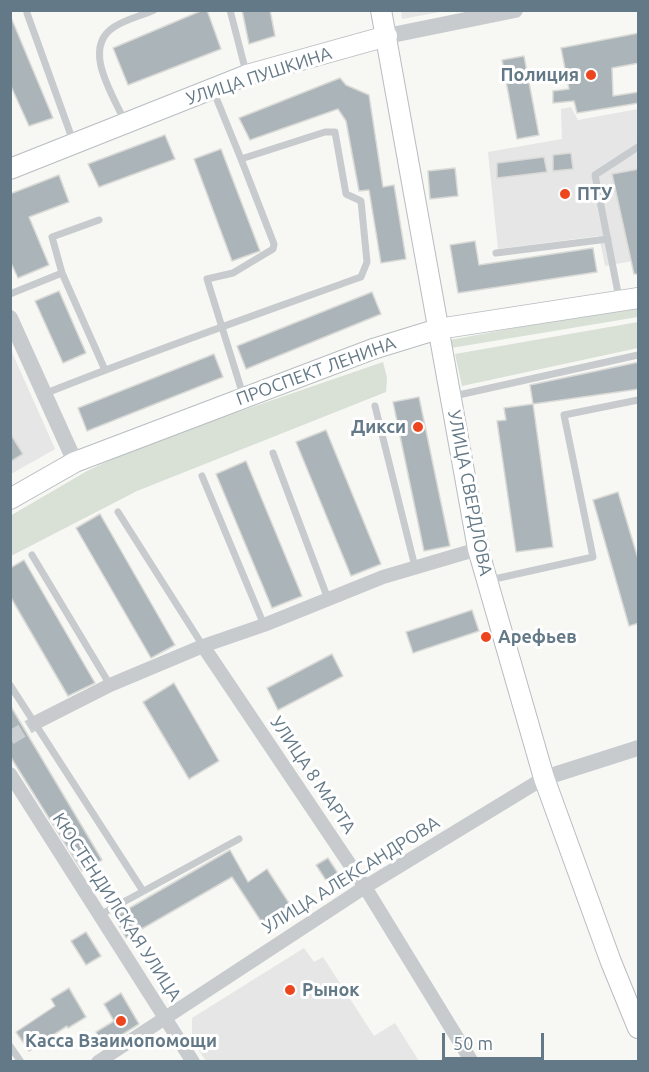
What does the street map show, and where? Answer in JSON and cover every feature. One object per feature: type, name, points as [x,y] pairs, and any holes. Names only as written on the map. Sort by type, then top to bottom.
[{"type":"main road","name":"УЛИЦА СВЕРДЛОВА","points":[[381,10],[478,549],[544,778],[611,962],[639,1028]]},
{"type":"main road","name":"УЛИЦА ПУШКИНА","points":[[10,169],[246,75],[387,36]]},
{"type":"main road","name":"ПРОСПЕКТ ЛЕНИНА","points":[[10,499],[75,462],[373,349],[438,329],[629,299]]},
{"type":"street","name":"УЛИЦА ПУШКИНА","points":[[387,36],[515,10]]},
{"type":"street","points":[[10,318],[75,462]]},
{"type":"street","points":[[35,723],[110,685],[202,646],[264,625],[382,577],[478,549]]},
{"type":"street","name":"УЛИЦА 8 МАРТА","points":[[202,646],[365,887],[472,1062]]},
{"type":"street","name":"УЛИЦА АЛЕКСАНДРОВА","points":[[98,1062],[365,887],[544,778],[639,748]]},
{"type":"street","name":"КЮСТЕНДИЛСКАЯ УЛИЦА","points":[[10,774],[98,916],[166,1016],[193,1062]]},
{"type":"lane","points":[[125,123],[98,63],[101,45],[113,27],[154,10]]},
{"type":"lane","points":[[230,10],[246,75]]},
{"type":"lane","points":[[27,13],[74,143]]},
{"type":"lane","points":[[213,90],[274,244],[273,249],[233,273],[207,279],[244,398]]},
{"type":"lane","points":[[44,394],[105,369],[361,277],[367,262],[362,201],[346,194],[335,132],[325,132],[241,159]]},
{"type":"lane","points":[[629,299],[608,239],[595,175],[639,147]]},
{"type":"lane","points":[[99,220],[52,237],[62,273],[105,369]]},
{"type":"lane","points":[[496,254],[608,239]]},
{"type":"lane","points":[[10,294],[62,273]]},
{"type":"lane","points":[[450,396],[639,355]]},
{"type":"lane","points":[[487,581],[593,557],[564,415],[639,399]]},
{"type":"lane","points":[[375,406],[415,567]]},
{"type":"lane","points":[[273,453],[328,599]]},
{"type":"lane","points":[[202,476],[264,625]]},
{"type":"lane","name":"УЛИЦА 8 МАРТА","points":[[118,512],[202,646]]},
{"type":"lane","points":[[32,555],[110,685]]},
{"type":"lane","points":[[10,685],[143,891]]},
{"type":"lane","points":[[98,916],[239,839]]},
{"type":"lane","points":[[10,1046],[21,1062]]},
{"type":"shaded area","points":[[401,10],[445,10],[445,11],[402,19]]},
{"type":"shaded area","name":"ПТУ","points":[[571,107],[578,120],[638,109],[638,260],[605,266],[599,236],[498,249],[488,152],[562,139],[561,109]]},
{"type":"shaded area","points":[[638,305],[638,317],[451,348],[450,340]]},
{"type":"shaded area","points":[[638,322],[638,348],[462,386],[455,354]]},
{"type":"shaded area","points":[[10,348],[55,449],[11,474],[10,474]]},
{"type":"shaded area","points":[[383,362],[387,378],[386,392],[137,491],[11,556],[10,516],[87,471],[142,445]]},
{"type":"shaded area","name":"Рынок","points":[[304,948],[314,962],[323,957],[374,1036],[395,1023],[419,1061],[206,1061],[192,1040],[192,1018]]},
{"type":"building","points":[[207,10],[221,49],[128,85],[113,48]]},
{"type":"building","points":[[242,10],[270,10],[275,36],[249,44]]},
{"type":"building","points":[[10,15],[53,118],[29,126],[10,84]]},
{"type":"building","points":[[639,33],[639,63],[612,68],[613,96],[639,92],[639,103],[577,113],[574,101],[553,103],[553,91],[569,89],[561,48]]},
{"type":"building","points":[[524,56],[539,135],[517,139],[502,60]]},
{"type":"building","points":[[340,78],[346,85],[369,95],[383,187],[394,185],[406,259],[381,263],[369,190],[359,191],[346,121],[338,109],[250,140],[239,118]]},
{"type":"building","points":[[165,135],[175,159],[99,187],[88,164]]},
{"type":"building","points":[[221,149],[260,251],[232,261],[194,159]]},
{"type":"building","points":[[571,153],[573,169],[553,171],[553,155]]},
{"type":"building","points":[[544,157],[547,172],[497,178],[497,163]]},
{"type":"building","points":[[455,168],[458,196],[430,199],[428,171]]},
{"type":"building","points":[[639,169],[639,274],[634,274],[612,174]]},
{"type":"building","points":[[59,175],[69,202],[29,217],[49,265],[18,278],[10,261],[10,194]]},
{"type":"building","points":[[475,241],[479,265],[593,248],[597,272],[458,293],[450,245]]},
{"type":"building","points":[[59,291],[86,353],[63,363],[35,301]]},
{"type":"building","points":[[372,292],[381,314],[246,369],[237,346]]},
{"type":"building","points":[[214,354],[223,377],[87,431],[78,408]]},
{"type":"building","points":[[639,362],[639,389],[533,404],[530,385]]},
{"type":"building","points":[[419,397],[450,546],[424,551],[393,402]]},
{"type":"building","points":[[533,404],[553,547],[516,552],[497,421],[506,420],[504,408]]},
{"type":"building","points":[[326,430],[381,564],[351,576],[296,442]]},
{"type":"building","points":[[10,433],[23,454],[10,462]]},
{"type":"building","points":[[246,461],[302,596],[272,608],[216,474]]},
{"type":"building","points":[[618,492],[639,562],[639,623],[629,626],[593,500]]},
{"type":"building","points":[[100,514],[175,645],[151,658],[76,528]]},
{"type":"building","points":[[24,560],[95,683],[68,696],[10,596],[10,568]]},
{"type":"building","points":[[472,610],[479,631],[413,653],[406,632]]},
{"type":"building","points":[[332,654],[343,676],[278,710],[267,688]]},
{"type":"building","points":[[174,683],[219,761],[189,779],[143,702]]},
{"type":"building","points":[[10,705],[102,860],[82,871],[10,756]]},
{"type":"building","points":[[230,850],[248,882],[267,869],[296,914],[268,932],[232,877],[126,938],[114,917]]},
{"type":"building","points":[[328,858],[343,881],[331,888],[316,865]]},
{"type":"building","points":[[86,932],[101,956],[86,965],[71,941]]},
{"type":"building","points":[[69,988],[86,1017],[68,1028],[67,1026],[29,1051],[16,1032],[55,1006],[51,999]]},
{"type":"building","points":[[121,993],[139,1024],[104,1046],[96,1032],[114,1021],[104,1004]]},
{"type":"tunnel","points":[[10,738],[35,723]]},
{"type":"place","name":"Полиция","points":[[591,75]]},
{"type":"place","name":"ПТУ","points":[[565,194]]},
{"type":"place","name":"Дикси","points":[[418,427]]},
{"type":"place","name":"Арефьев","points":[[486,637]]},
{"type":"place","name":"Рынок","points":[[290,990]]},
{"type":"place","name":"Касса Взаимопомощи","points":[[121,1021]]}]
